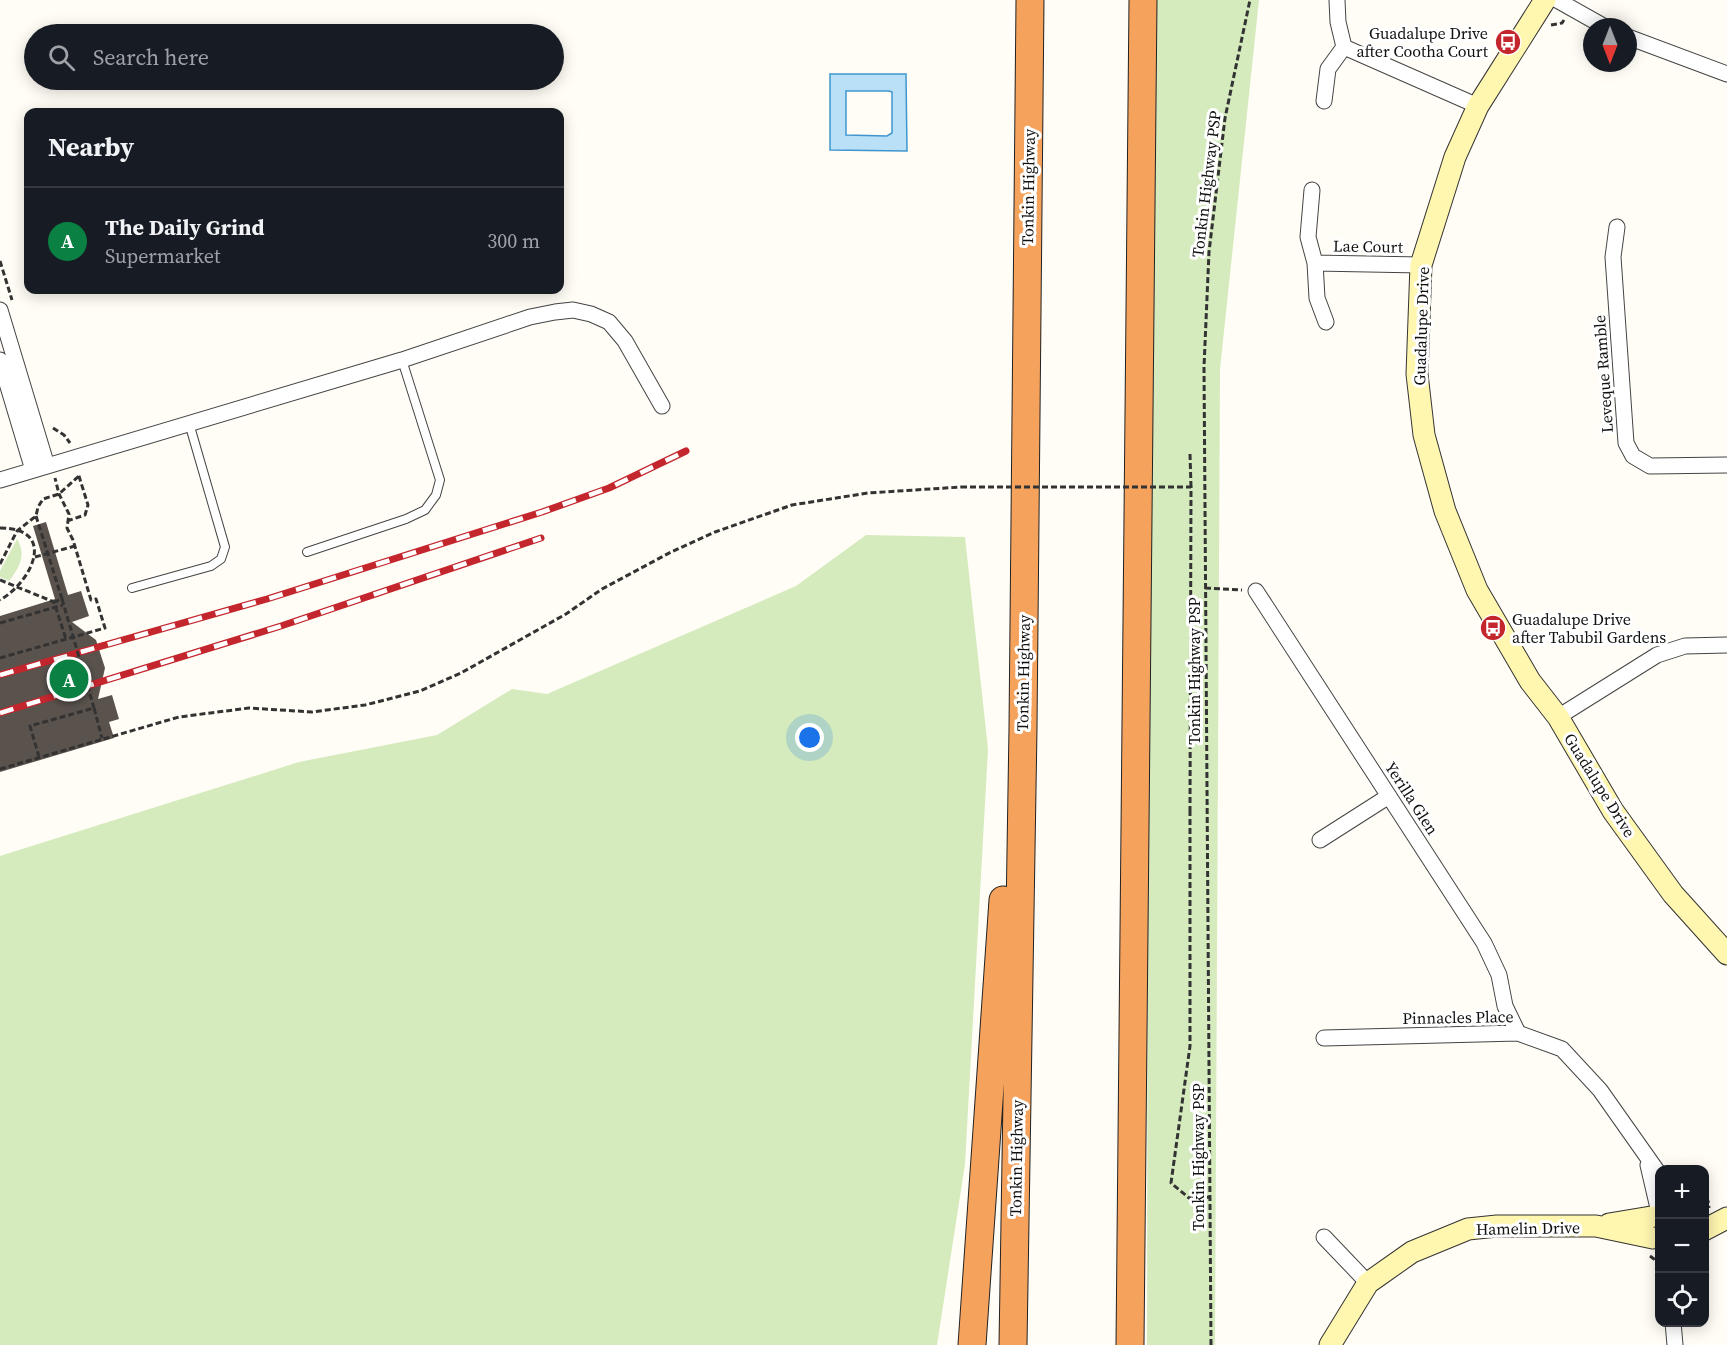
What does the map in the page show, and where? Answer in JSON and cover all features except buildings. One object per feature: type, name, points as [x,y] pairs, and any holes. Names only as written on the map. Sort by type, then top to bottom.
[{"type":"highway","name":"Tonkin Highway","points":[[1013,1345],[1023,728],[1030,0]]},
{"type":"highway","points":[[1130,1345],[1143,0]]},
{"type":"highway","points":[[972,1345],[1003,893],[1023,728]]},
{"type":"highway","points":[[1132,1229],[1141,1345]]},
{"type":"street","points":[[1324,101],[1328,69],[1344,47],[1338,22],[1337,0]]},
{"type":"street","name":"Guadalupe Drive","points":[[1545,0],[1478,106],[1455,157],[1421,265],[1416,374],[1424,435],[1445,511],[1477,590],[1530,681],[1558,717],[1620,820],[1673,894],[1727,954]]},
{"type":"street","points":[[1557,0],[1589,18]]},
{"type":"street","points":[[1637,40],[1727,74]]},
{"type":"street","points":[[1344,47],[1478,106]]},
{"type":"street","name":"Lae Court","points":[[1312,190],[1308,237],[1315,263],[1317,298],[1326,322]]},
{"type":"street","name":"Leveque Ramble","points":[[1617,227],[1613,257],[1626,443],[1633,456],[1650,466],[1727,465]]},
{"type":"street","name":"Lae Court","points":[[1315,263],[1421,265]]},
{"type":"street","points":[[7,308],[40,468]]},
{"type":"street","points":[[0,480],[402,360],[530,317],[573,310],[591,314],[609,322],[625,341],[662,406]]},
{"type":"street","points":[[0,360],[40,468]]},
{"type":"street","name":"Yerilla Glen","points":[[1256,591],[1484,943],[1499,975],[1505,1006],[1518,1033]]},
{"type":"street","points":[[1558,717],[1657,655],[1685,646],[1727,645]]},
{"type":"street","points":[[1320,840],[1389,796]]},
{"type":"street","name":"Pinnacles Place","points":[[1324,1038],[1518,1033],[1562,1049],[1600,1090],[1655,1169]]},
{"type":"street","name":"Pinnacles Place","points":[[1646,1156],[1655,1205]]},
{"type":"street","name":"Hamelin Drive","points":[[1330,1345],[1368,1283],[1412,1252],[1468,1229],[1497,1226],[1596,1226],[1655,1210]]},
{"type":"street","points":[[1709,1212],[1727,1211]]},
{"type":"street","points":[[1655,1214],[1650,1232],[1655,1240]]},
{"type":"street","points":[[1709,1227],[1727,1218]]},
{"type":"street","name":"Hamelin Drive","points":[[1596,1226],[1655,1243]]},
{"type":"street","points":[[1323,1237],[1368,1283]]},
{"type":"street","points":[[1673,1327],[1674,1345]]},
{"type":"lane","points":[[307,552],[406,519],[425,510],[436,495],[440,480],[402,360]]},
{"type":"lane","points":[[132,588],[211,566],[221,559],[225,548],[189,423]]},
{"type":"path","name":"Tonkin Highway PSP","points":[[1211,1345],[1204,367],[1209,252],[1225,118],[1250,0]]},
{"type":"path","points":[[1550,25],[1562,23],[1571,8]]},
{"type":"path","points":[[0,261],[7,308]]},
{"type":"path","points":[[49,424],[71,443],[88,505],[85,515],[68,521]]},
{"type":"path","points":[[1190,454],[1190,1046],[1171,1183],[1189,1198],[1210,1197]]},
{"type":"path","points":[[0,658],[105,628],[96,599],[91,600],[75,546],[67,528],[69,514],[59,494],[54,473],[40,468]]},
{"type":"path","points":[[79,476],[59,494],[44,499],[38,507],[36,516],[102,738]]},
{"type":"path","points":[[0,769],[179,717],[249,708],[312,712],[365,705],[420,691],[461,673],[566,614],[602,589],[671,552],[715,532],[792,505],[868,493],[961,487],[1191,487]]},
{"type":"path","points":[[0,564],[17,531],[36,516]]},
{"type":"path","points":[[0,528],[26,535],[32,542],[35,557],[26,577],[17,588],[0,600]]},
{"type":"path","points":[[35,557],[75,546]]},
{"type":"path","points":[[0,580],[54,602],[62,599]]},
{"type":"path","points":[[1205,588],[1256,591]]},
{"type":"path","points":[[54,602],[66,639]]},
{"type":"path","points":[[0,624],[63,605]]},
{"type":"path","points":[[39,757],[30,726],[94,708]]},
{"type":"green space","points":[[1149,0],[1259,0],[1220,369],[1215,1345],[1147,1345]]},
{"type":"green space","points":[[866,535],[965,537],[988,749],[965,1164],[937,1345],[0,1345],[0,856],[299,762],[437,735],[512,689],[547,694],[796,586]]},
{"type":"green space","points":[[17,539],[22,556],[19,566],[9,581],[0,577],[0,571]]},
{"type":"water","points":[[830,74],[906,74],[907,151],[830,150]],"holes":[[[846,91],[892,92],[892,133],[887,136],[846,135]]]},
{"type":"railway","points":[[0,675],[267,599],[542,512],[609,488],[686,451]]},
{"type":"railway","points":[[0,713],[281,626],[541,538]]},
{"type":"place","name":"Guadalupe Drive after Cootha Court","points":[[1508,42]]},
{"type":"place","name":"Guadalupe Drive after Tabubil Gardens","points":[[1493,628]]},
{"type":"place","name":"The Daily Grind","points":[[69,679]]}]
